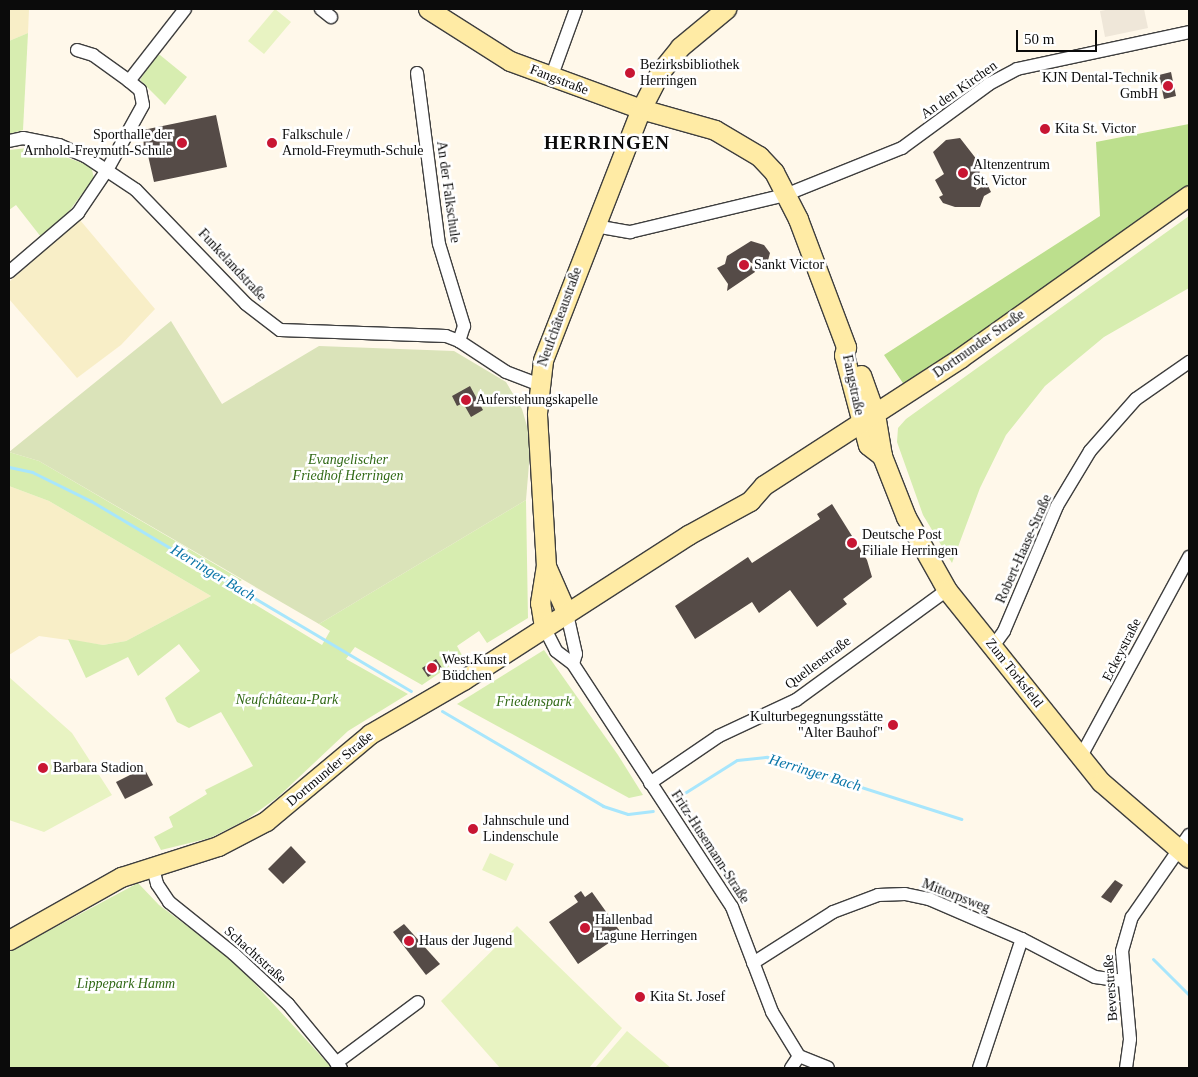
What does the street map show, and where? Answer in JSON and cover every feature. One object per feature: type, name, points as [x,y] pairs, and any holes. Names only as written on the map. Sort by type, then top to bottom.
[{"type":"main road","name":"Fangstraße","points":[[428,9],[496,54],[551,78],[702,129],[774,179],[785,195],[846,347],[852,351],[868,418]]},
{"type":"main road","name":"Neufchâteaustraße","points":[[544,628],[540,603],[546,566],[538,456],[538,384],[543,360],[641,109],[660,72],[680,48],[726,9]]},
{"type":"main road","name":"Dortmunder Straße","points":[[9,940],[121,877],[152,865],[214,848],[244,834],[280,811],[370,734],[567,614],[688,535],[750,501],[764,485],[868,418],[1189,195]]},
{"type":"main road","name":"Zum Torksfeld","points":[[868,418],[868,445],[882,456],[906,518],[947,590],[994,645],[1080,758],[1131,811],[1184,855]]},
{"type":"main road","name":"Neufchâteaustraße","points":[[546,566],[567,614]]},
{"type":"street","points":[[129,81],[185,9]]},
{"type":"street","points":[[551,78],[576,9]]},
{"type":"street","name":"An den Kirchen","points":[[594,226],[630,232],[785,195],[902,148],[988,84],[1018,69],[1189,32]]},
{"type":"street","points":[[9,272],[78,213],[107,170],[143,105],[140,90],[93,55],[77,50]]},
{"type":"street","name":"An der Falkschule","points":[[417,73],[439,244],[464,326],[459,340]]},
{"type":"street","name":"Funkelandstraße","points":[[9,141],[41,140],[85,156],[107,170],[150,200],[246,304],[280,330],[446,336],[459,340]]},
{"type":"street","points":[[459,340],[506,372],[538,384]]},
{"type":"street","name":"Robert-Haase-Straße","points":[[994,645],[1004,631],[1057,506],[1090,451],[1136,399],[1189,362]]},
{"type":"street","name":"Eckeystraße","points":[[1080,758],[1189,556]]},
{"type":"street","name":"Quellenstraße","points":[[650,783],[719,736],[796,700],[947,590]]},
{"type":"street","name":"Fritz-Husemann-Straße","points":[[567,614],[576,654],[574,664]]},
{"type":"street","name":"Fritz-Husemann-Straße","points":[[544,628],[556,651],[574,664],[732,907],[772,1012],[799,1056]]},
{"type":"street","name":"Beverstraße","points":[[1126,1068],[1130,1039],[1122,951],[1132,917],[1184,855],[1189,835]]},
{"type":"street","name":"Schachtstraße","points":[[152,865],[157,884],[169,902],[234,954],[288,1004],[338,1066]]},
{"type":"street","name":"Mittorpsweg","points":[[753,963],[833,912],[878,894],[929,899],[1022,938],[1095,977],[1124,981]]},
{"type":"street","points":[[979,1068],[1022,938]]},
{"type":"street","points":[[338,1066],[418,1002]]},
{"type":"street","points":[[791,1068],[799,1056],[828,1068]]},
{"type":"shaded area","points":[[9,9],[29,9],[28,33],[9,41]]},
{"type":"shaded area","points":[[1144,9],[1148,28],[1105,37],[1100,11]]},
{"type":"shaded area","points":[[80,220],[155,309],[121,345],[77,378],[9,299],[9,282]]},
{"type":"shaded area","points":[[9,486],[49,501],[211,596],[126,641],[103,645],[39,636],[9,655]]},
{"type":"green space","points":[[275,9],[291,22],[264,54],[248,41]]},
{"type":"green space","points":[[28,33],[23,130],[9,134],[9,41]]},
{"type":"green space","points":[[160,55],[187,77],[165,105],[140,80],[155,56]]},
{"type":"green space","points":[[1189,124],[1189,187],[907,389],[884,355],[1100,216],[1096,142]]},
{"type":"green space","points":[[37,147],[91,166],[94,178],[70,210],[41,237],[16,205],[9,210],[9,150]]},
{"type":"green space","points":[[1189,216],[1189,288],[1104,337],[1045,386],[1006,435],[980,488],[952,563],[923,515],[897,442],[898,428],[906,419]]},
{"type":"green space","name":"Evangelischer Friedhof Herringen","points":[[171,321],[222,404],[319,346],[454,351],[506,382],[522,409],[531,440],[526,500],[319,624],[39,461],[9,452]]},
{"type":"green space","name":"Neufchâteau-Park","points":[[9,452],[39,461],[242,580],[228,588],[322,645],[330,631],[319,624],[526,500],[528,618],[487,643],[479,631],[457,646],[463,657],[422,685],[355,647],[346,659],[408,694],[348,731],[278,797],[246,820],[210,838],[161,850],[154,837],[173,827],[169,817],[207,794],[205,790],[253,766],[221,712],[189,728],[177,722],[165,698],[200,671],[179,644],[138,676],[128,657],[86,678],[68,639],[103,645],[126,641],[211,596],[49,501],[9,486]]},
{"type":"green space","name":"Friedenspark","points":[[544,650],[618,755],[643,795],[629,798],[457,704]]},
{"type":"green space","points":[[9,677],[72,733],[112,795],[44,832],[9,820]]},
{"type":"green space","points":[[490,853],[514,864],[506,881],[482,870]]},
{"type":"green space","name":"Lippepark Hamm","points":[[138,883],[159,905],[234,961],[332,1068],[9,1068],[9,952]]},
{"type":"green space","points":[[517,926],[622,1028],[589,1068],[500,1068],[441,1001]]},
{"type":"green space","points":[[627,1031],[671,1068],[595,1068]]},
{"type":"building","name":"KJN Dental-Technik GmbH","points":[[1171,72],[1176,96],[1164,99],[1159,75]]},
{"type":"building","name":"Sporthalle der Arnhold-Freymuth-Schule","points":[[216,115],[227,167],[154,182],[147,151],[144,151],[143,130]]},
{"type":"building","name":"Altenzentrum St. Victor","points":[[960,138],[981,165],[976,190],[987,184],[991,192],[984,196],[980,207],[955,207],[943,203],[939,197],[943,195],[935,180],[944,174],[933,152],[946,140]]},
{"type":"building","name":"Sankt Victor","points":[[751,241],[764,245],[770,253],[766,268],[749,262],[755,272],[727,291],[728,284],[717,268],[725,264],[727,256]]},
{"type":"building","name":"Auferstehungskapelle","points":[[470,386],[483,410],[471,417],[463,403],[457,406],[452,396]]},
{"type":"building","points":[[832,504],[867,560],[872,577],[843,599],[847,604],[817,627],[790,590],[759,613],[752,602],[695,639],[675,606],[748,557],[752,563],[820,519],[817,514]]},
{"type":"building","name":"West.Kunst Büdchen","points":[[436,659],[442,668],[428,677],[422,668]]},
{"type":"building","points":[[144,768],[153,785],[125,799],[116,782]]},
{"type":"building","points":[[291,846],[306,862],[283,884],[268,869]]},
{"type":"building","points":[[1115,880],[1123,885],[1111,903],[1101,897]]},
{"type":"building","name":"Hallenbad Lagune Herringen","points":[[581,891],[585,897],[592,892],[622,934],[578,964],[549,922],[578,902],[574,896]]},
{"type":"building","name":"Haus der Jugend","points":[[404,924],[440,964],[426,975],[393,932]]},
{"type":"waterway","name":"Herringer Bach","points":[[9,467],[32,472],[91,501],[411,691]]},
{"type":"waterway","name":"Herringer Bach","points":[[442,711],[603,806],[628,814],[653,811]]},
{"type":"waterway","name":"Herringer Bach","points":[[675,799],[737,760],[767,757],[961,819]]},
{"type":"waterway","name":"Herringer Bach","points":[[1153,959],[1189,995]]},
{"type":"place","name":"Bezirksbibliothek Herringen","points":[[630,73]]},
{"type":"place","name":"KJN Dental-Technik GmbH","points":[[1168,86]]},
{"type":"place","name":"Kita St. Victor","points":[[1045,129]]},
{"type":"place","name":"Sporthalle der Arnhold-Freymuth-Schule","points":[[182,143]]},
{"type":"place","name":"Falkschule / Arnold-Freymuth-Schule","points":[[272,143]]},
{"type":"place","name":"Altenzentrum St. Victor","points":[[963,173]]},
{"type":"place","name":"Sankt Victor","points":[[744,265]]},
{"type":"place","name":"Auferstehungskapelle","points":[[466,400]]},
{"type":"place","name":"Deutsche Post Filiale Herringen","points":[[852,543]]},
{"type":"place","name":"West.Kunst Büdchen","points":[[432,668]]},
{"type":"place","name":"Kulturbegegnungsstätte \"Alter Bauhof\"","points":[[893,725]]},
{"type":"place","name":"Barbara Stadion","points":[[43,768]]},
{"type":"place","name":"Jahnschule und Lindenschule","points":[[473,829]]},
{"type":"place","name":"Hallenbad Lagune Herringen","points":[[585,928]]},
{"type":"place","name":"Haus der Jugend","points":[[409,941]]},
{"type":"place","name":"Kita St. Josef","points":[[640,997]]},
{"type":"district","name":"HERRINGEN","points":[[607,143]]}]
